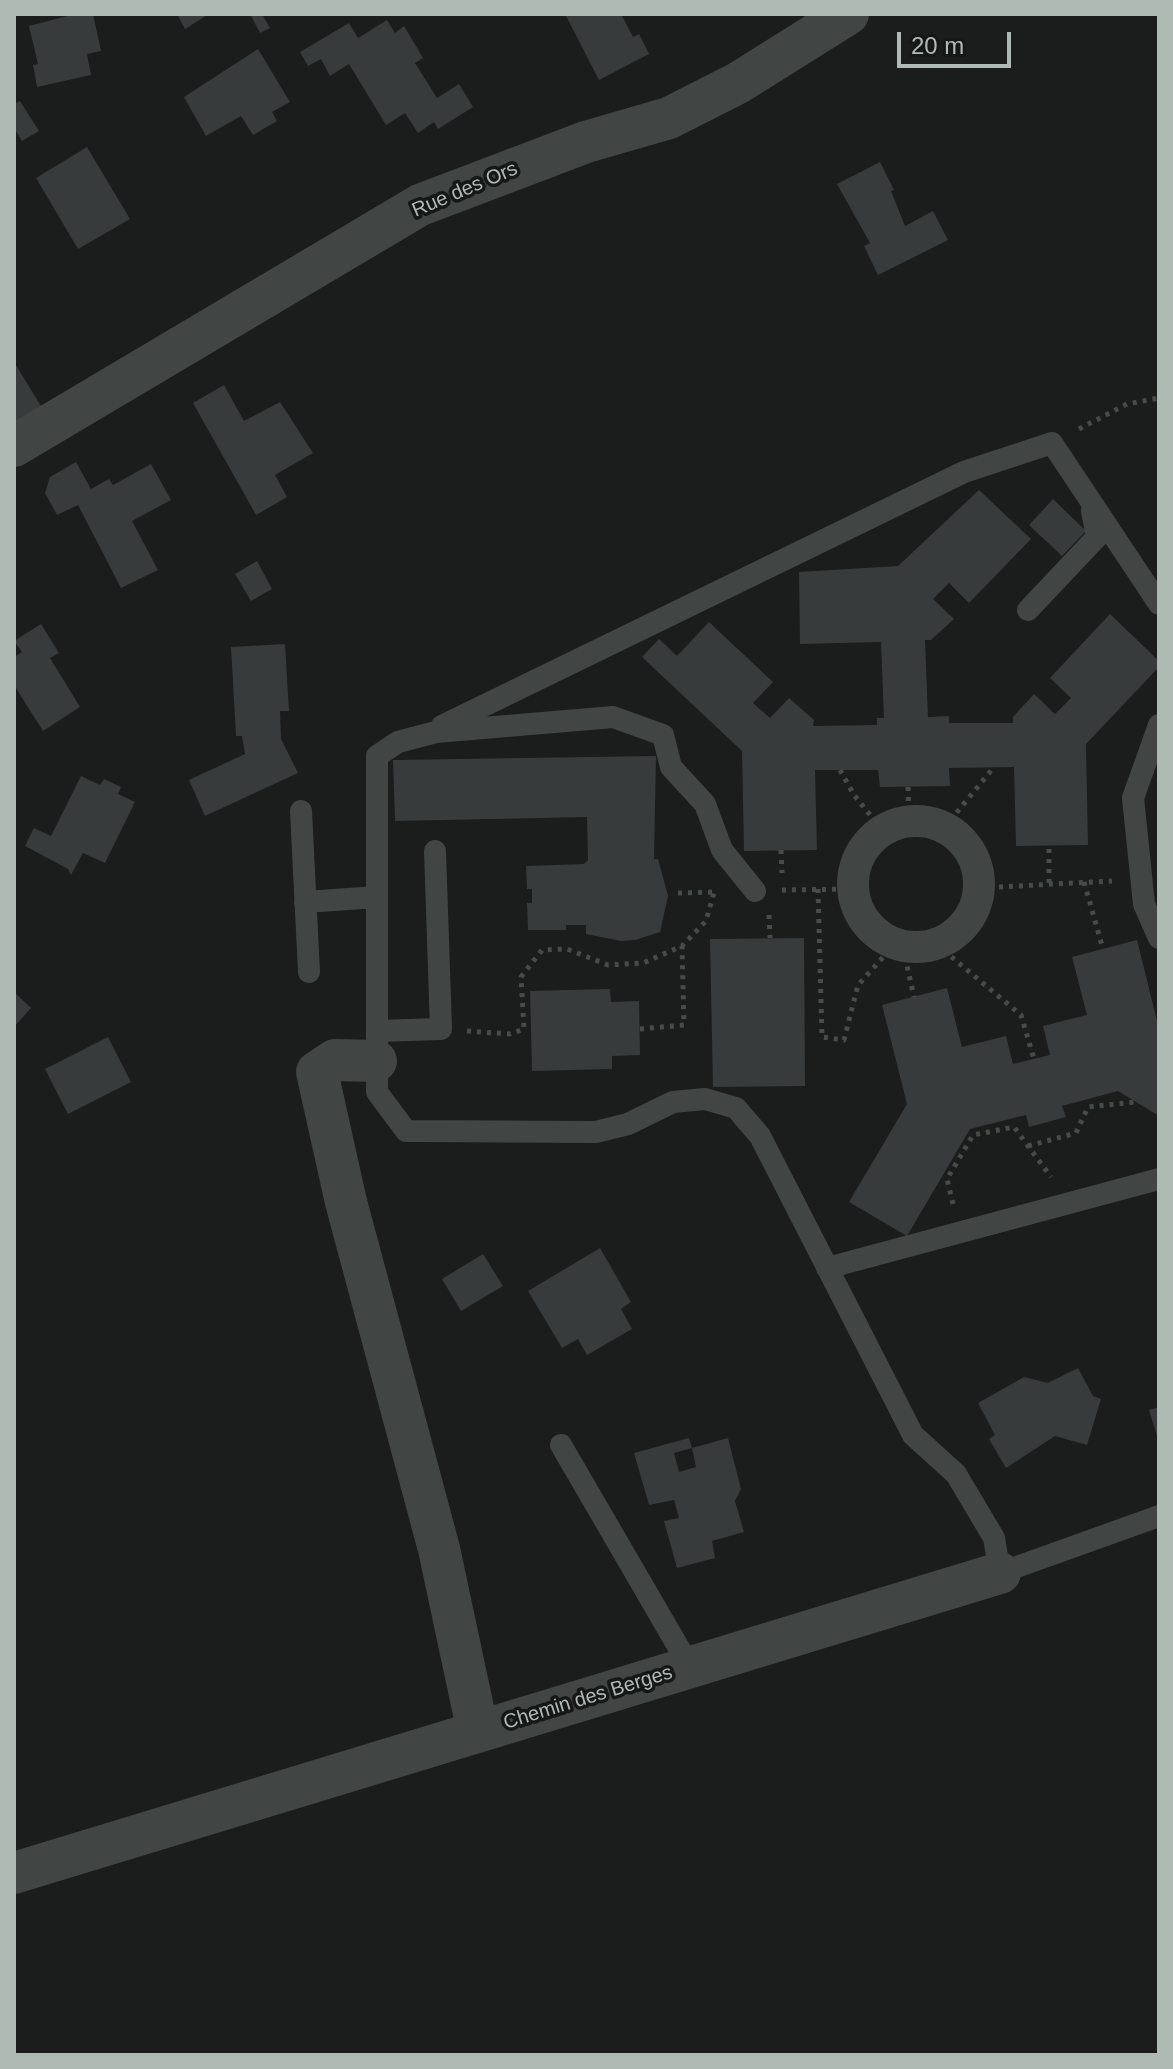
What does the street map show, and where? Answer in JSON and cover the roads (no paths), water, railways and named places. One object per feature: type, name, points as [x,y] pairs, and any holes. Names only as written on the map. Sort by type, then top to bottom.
[{"type":"street","name":"Rue des Ors","points":[[14,446],[420,205],[586,142],[669,118],[738,83],[848,14]]},
{"type":"street","points":[[930,822],[961,840],[971,854],[979,888],[976,907],[954,935],[913,945],[871,929],[854,897],[857,862],[866,846],[896,826],[930,822]]},
{"type":"street","points":[[376,1046],[335,1060],[317,1072],[346,1202],[439,1549],[478,1732]]},
{"type":"street","name":"Chemin des Berges","points":[[14,1873],[1000,1573]]},
{"type":"lane","points":[[423,735],[964,472],[1052,443],[1159,604]]},
{"type":"lane","points":[[1028,610],[1097,537],[1091,506]]},
{"type":"lane","points":[[755,891],[722,850],[705,804],[671,767],[663,735],[613,717],[423,735],[398,742],[377,756],[377,1092],[406,1131],[596,1132],[628,1124],[673,1102],[705,1099],[736,1108],[760,1136],[913,1435],[956,1474],[994,1538],[1000,1573]]},
{"type":"lane","points":[[1159,725],[1133,798],[1144,904],[1159,938]]},
{"type":"lane","points":[[301,811],[309,972]]},
{"type":"lane","points":[[376,1046],[441,1029],[435,851]]},
{"type":"lane","points":[[305,902],[377,897]]},
{"type":"lane","points":[[827,1268],[1159,1179]]},
{"type":"lane","points":[[561,1445],[690,1667]]},
{"type":"lane","name":"Chemin des Berges","points":[[1000,1573],[1159,1516]]}]
